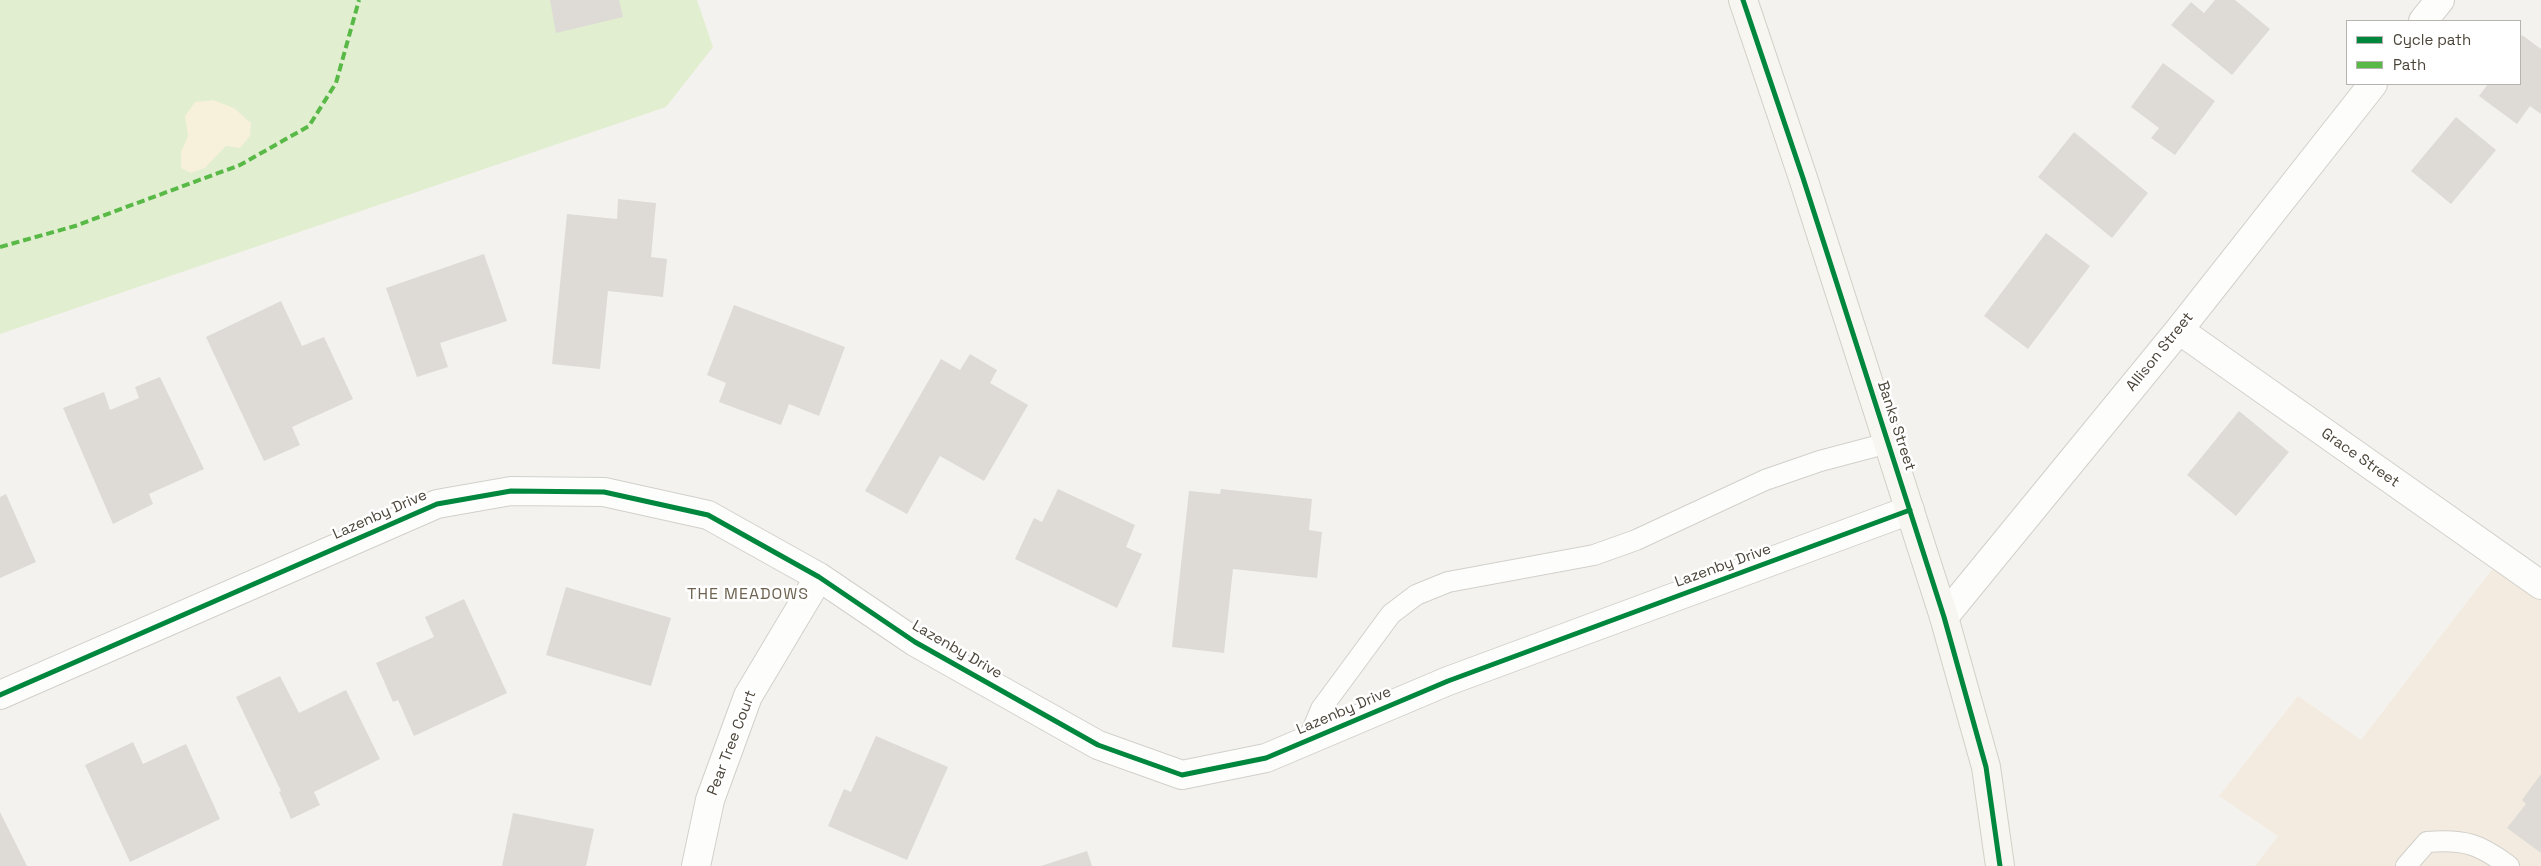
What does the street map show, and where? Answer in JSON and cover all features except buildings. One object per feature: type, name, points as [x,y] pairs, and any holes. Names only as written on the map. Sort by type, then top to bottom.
[{"type":"street","name":"Banks Street","points":[[1743,0],[1806,187],[1944,617],[1986,767],[2000,866]]},
{"type":"street","points":[[2424,20],[2440,0]]},
{"type":"street","name":"Allison Street","points":[[1944,617],[2179,330],[2372,85]]},
{"type":"street","name":"Grace Street","points":[[2179,330],[2541,586]]},
{"type":"street","name":"Lazenby Drive","points":[[0,695],[437,504],[511,491],[604,492],[708,515],[819,577],[915,642],[1098,746],[1182,775],[1266,758],[1448,681],[1910,510]]},
{"type":"street","name":"Pear Tree Court","points":[[696,866],[710,800],[748,696],[819,577]]},
{"type":"lane","points":[[1308,740],[1321,709],[1391,614],[1416,595],[1448,582],[1594,555],[1636,540],[1765,480],[1820,461],[1888,443]]},
{"type":"lane","points":[[2406,866],[2427,842],[2454,840],[2485,848],[2509,866]]},
{"type":"shaded area","points":[[2497,563],[2541,593],[2541,866],[2255,866],[2278,836],[2219,796],[2298,696],[2361,740]]},
{"type":"green space","points":[[0,0],[697,0],[713,47],[666,107],[0,334]]},
{"type":"sand","points":[[213,100],[234,108],[251,123],[250,136],[240,148],[226,146],[205,168],[191,173],[181,168],[181,152],[188,136],[185,116],[195,102]]},
{"type":"marked path","points":[[0,247],[75,226],[240,165],[309,126],[336,83],[359,0]]},
{"type":"cycle path","points":[[1743,0],[1803,178],[1944,617],[1986,767],[2000,866]]},
{"type":"cycle path","points":[[0,695],[437,504],[511,491],[604,492],[708,515],[819,577],[915,642],[1098,745],[1182,775],[1266,758],[1448,681],[1910,510]]},
{"type":"district","name":"THE MEADOWS","points":[[748,595]]}]
